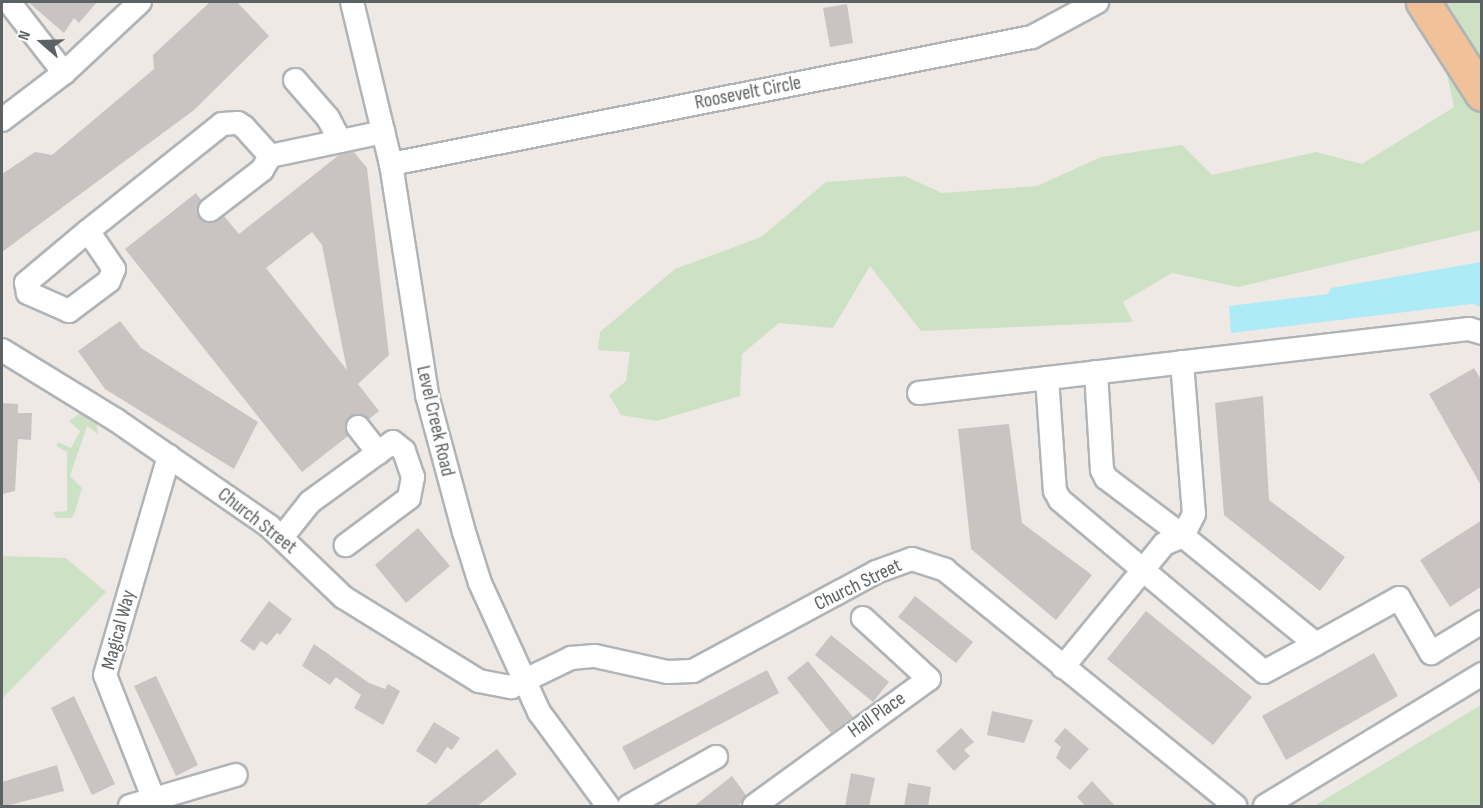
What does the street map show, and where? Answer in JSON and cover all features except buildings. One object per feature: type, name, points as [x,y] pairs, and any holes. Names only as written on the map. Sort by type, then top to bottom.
[{"type":"highway","points":[[1423,2],[1482,94]]},
{"type":"street","points":[[9,2],[64,73]]},
{"type":"street","points":[[2,120],[64,73],[141,2]]},
{"type":"street","name":"Level Creek Road","points":[[352,2],[391,164],[427,395],[448,481],[480,583],[518,684],[608,807]]},
{"type":"street","name":"Roosevelt Circle","points":[[391,164],[1032,37],[1097,2]]},
{"type":"street","points":[[295,80],[328,118],[340,141]]},
{"type":"street","points":[[88,231],[222,124],[238,123],[244,127],[270,156]]},
{"type":"street","points":[[210,210],[262,170],[270,156],[384,132]]},
{"type":"street","points":[[919,393],[1469,329],[1482,333]]},
{"type":"street","name":"Church Street","points":[[2,350],[169,456],[283,536],[343,597],[479,681],[518,684],[571,658],[595,656],[667,672],[693,671],[876,572],[912,559],[945,570],[1235,807]]},
{"type":"street","points":[[1063,667],[1164,544],[1183,536],[1194,513],[1182,362]]},
{"type":"street","points":[[1096,372],[1102,470],[1106,478],[1183,536],[1316,644]]},
{"type":"street","points":[[1047,378],[1055,491],[1060,500],[1264,672],[1399,598],[1431,653],[1482,622]]},
{"type":"street","points":[[358,427],[378,453]]},
{"type":"street","points":[[283,536],[310,502],[393,442],[404,451],[413,477],[409,498],[346,545]]},
{"type":"street","name":"Magical Way","points":[[154,800],[105,675],[169,456]]},
{"type":"street","name":"Hall Place","points":[[754,807],[929,679],[863,618]]},
{"type":"street","points":[[1265,807],[1482,674]]},
{"type":"street","points":[[629,807],[716,757]]},
{"type":"street","points":[[130,807],[236,775]]},
{"type":"green space","points":[[1431,2],[1481,2],[1481,230],[1238,287],[1172,273],[1123,302],[1133,322],[921,331],[870,266],[833,328],[779,323],[742,354],[740,396],[657,421],[621,415],[609,395],[626,381],[630,352],[598,350],[600,332],[675,269],[761,237],[826,182],[905,176],[942,193],[1037,186],[1101,157],[1182,145],[1212,175],[1316,152],[1362,164],[1454,107]]},
{"type":"green space","points":[[80,413],[96,420],[98,434],[87,426],[70,476],[82,488],[72,518],[56,518],[53,512],[67,511],[67,452],[56,446],[58,442],[71,448],[80,431],[69,421]]},
{"type":"green space","points":[[2,556],[66,558],[106,592],[2,699]]},
{"type":"green space","points":[[1481,705],[1481,806],[1314,806]]},
{"type":"water","points":[[1481,262],[1481,307],[1472,304],[1231,333],[1229,306],[1328,294],[1331,288]]}]
